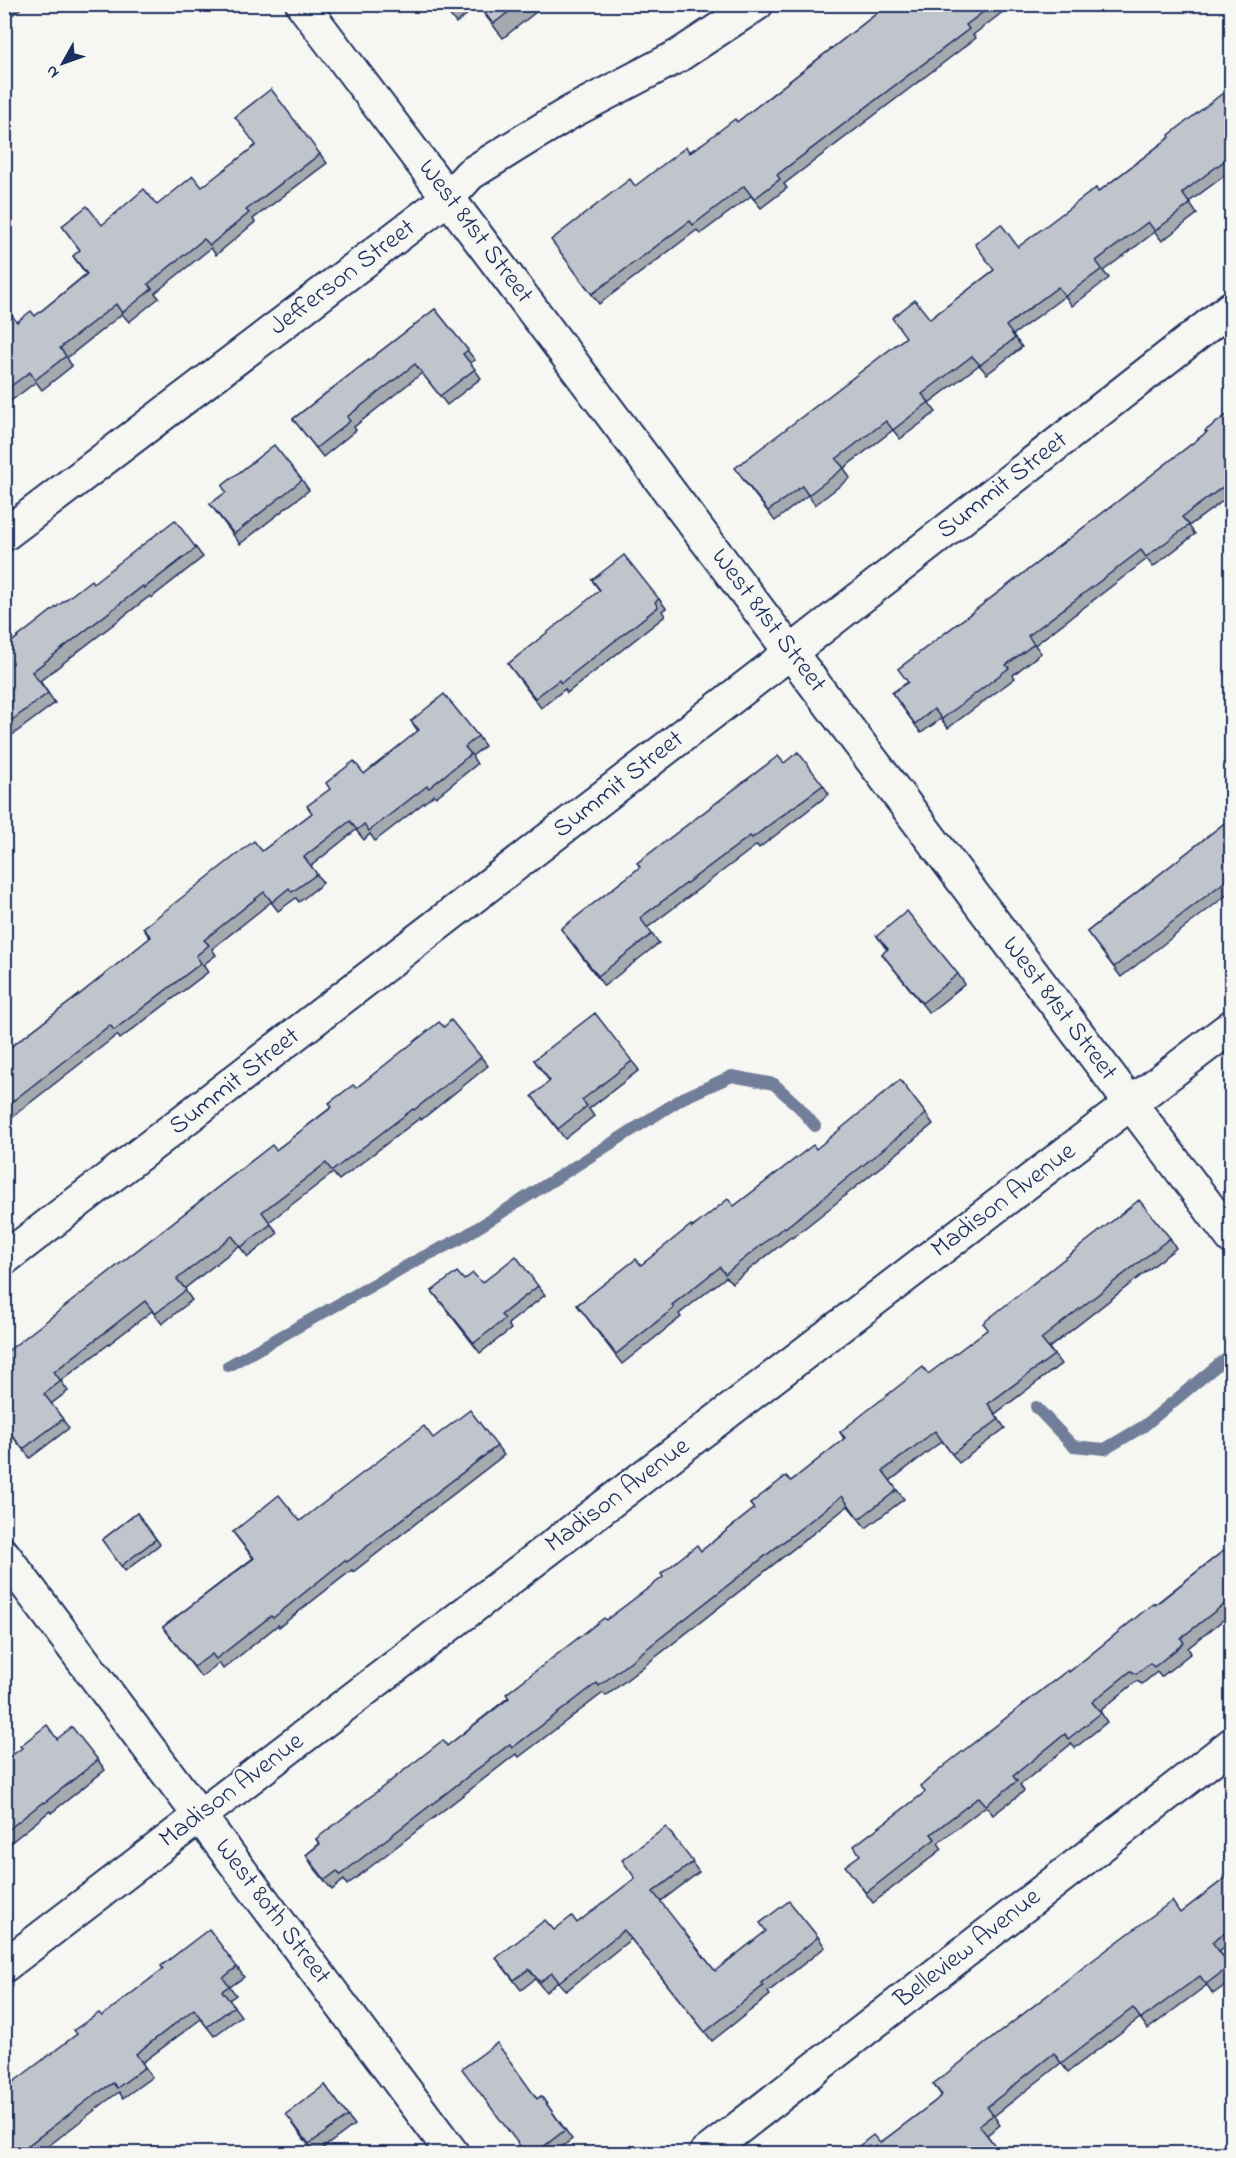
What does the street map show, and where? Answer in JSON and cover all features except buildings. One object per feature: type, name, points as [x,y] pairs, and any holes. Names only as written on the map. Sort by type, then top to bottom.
[{"type":"street","name":"West 81st Street","points":[[302,4],[1232,1238]]},
{"type":"street","name":"Jefferson Street","points":[[4,535],[449,197],[470,174],[571,112],[678,56],[757,4]]},
{"type":"street","name":"Summit Street","points":[[4,1259],[791,652],[1232,307]]},
{"type":"street","name":"Madison Avenue","points":[[4,1966],[1232,1026]]},
{"type":"street","name":"West 80th Street","points":[[4,1554],[453,2154]]},
{"type":"street","name":"Belleview Avenue","points":[[705,2154],[1232,1744]]},
{"type":"waterway","points":[[228,1366],[419,1259],[460,1239],[683,1098],[732,1076],[774,1084],[799,1107],[815,1126]]},
{"type":"waterway","points":[[1036,1407],[1073,1446],[1105,1449],[1144,1426],[1220,1363],[1232,1356]]}]
